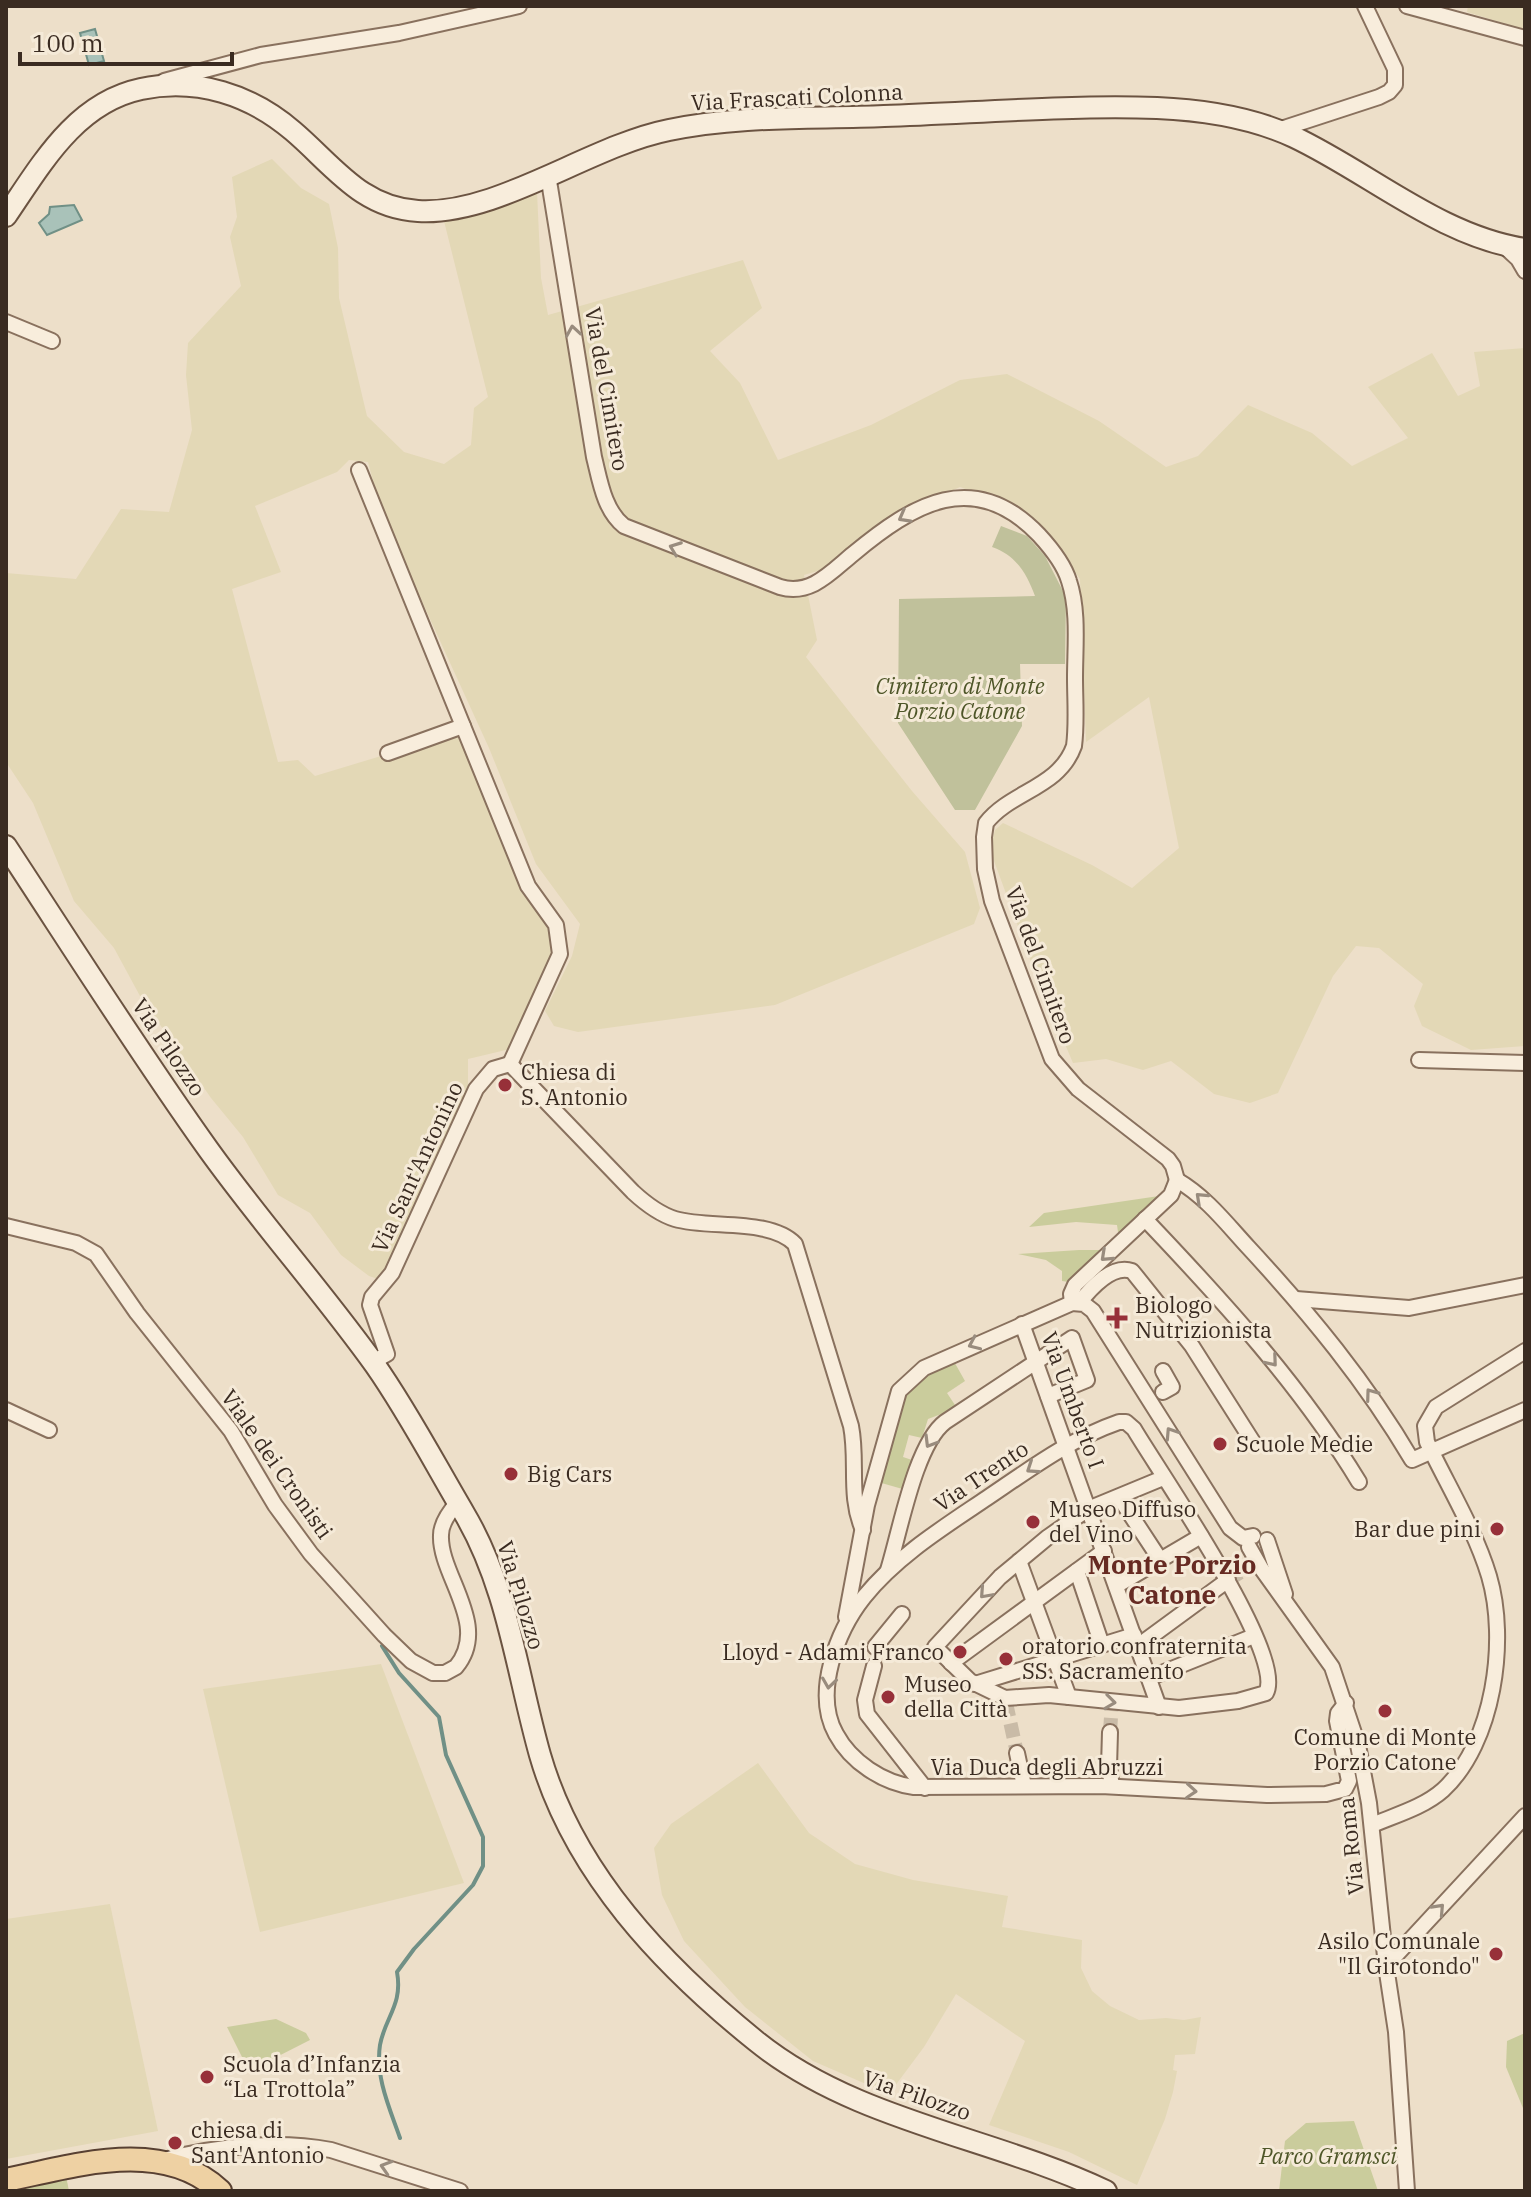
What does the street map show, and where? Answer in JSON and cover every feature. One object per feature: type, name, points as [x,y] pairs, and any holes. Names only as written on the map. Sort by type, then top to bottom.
[{"type":"main road","name":"Via Frascati Colonna","points":[[6,216],[53,147],[70,129],[112,100],[137,90],[187,86],[213,89],[250,102],[294,132],[340,177],[376,202],[404,210],[431,211],[463,206],[509,192],[594,154],[676,128],[723,123],[1139,107],[1210,113],[1278,130],[1444,220],[1498,242],[1525,249]]},
{"type":"main road","name":"Via Pilozzo","points":[[6,846],[207,1148],[373,1362],[458,1502],[491,1571],[541,1758],[562,1816],[604,1885],[667,1961],[757,2042],[820,2083],[866,2103],[1039,2163],[1106,2191]]},
{"type":"main road","points":[[6,2180],[94,2163],[160,2161],[200,2176],[220,2191]]},
{"type":"street","points":[[137,90],[241,59],[399,33],[519,6]]},
{"type":"street","points":[[1278,130],[1379,97],[1395,85],[1395,69],[1365,6]]},
{"type":"street","points":[[1407,6],[1525,38]]},
{"type":"street","name":"Via del Cimitero","points":[[548,175],[594,457],[607,503],[624,526],[780,587],[800,590],[818,582],[902,517],[942,499],[961,496],[977,498],[1011,513],[1043,540],[1067,574],[1074,609],[1074,746],[1058,772],[986,823],[985,869],[992,901],[1056,1065],[1078,1089],[1168,1159],[1177,1180]]},
{"type":"street","points":[[1498,242],[1514,254],[1525,271]]},
{"type":"street","points":[[6,322],[52,341]]},
{"type":"street","points":[[359,470],[528,886],[556,925],[560,954],[510,1064],[633,1192],[655,1210],[685,1221],[777,1232],[795,1244],[851,1426],[855,1509],[863,1530]]},
{"type":"street","points":[[388,753],[463,726]]},
{"type":"street","points":[[1419,1060],[1525,1063]]},
{"type":"street","name":"Via Sant'Antonino","points":[[373,1362],[387,1354],[372,1314],[372,1297],[392,1273],[476,1089],[493,1069],[510,1064]]},
{"type":"street","points":[[1076,1303],[1071,1294],[1075,1285],[1171,1195],[1177,1180],[1204,1200],[1296,1299],[1368,1390],[1412,1460],[1525,1410]]},
{"type":"street","points":[[1145,1219],[1209,1286],[1312,1409],[1359,1482]]},
{"type":"street","name":"Viale dei Cronisti","points":[[6,1226],[76,1243],[96,1254],[137,1313],[231,1431],[275,1505],[303,1544],[384,1635],[416,1665],[437,1673],[456,1667],[467,1646],[462,1605],[441,1536],[444,1523],[458,1502]]},
{"type":"street","points":[[844,1626],[863,1530],[901,1388],[924,1368],[1076,1303],[1114,1272],[1125,1268],[1132,1271],[1198,1354],[1253,1442]]},
{"type":"street","points":[[1296,1299],[1409,1308],[1525,1285]]},
{"type":"street","name":"Via Roma","points":[[1076,1303],[1093,1311],[1230,1528],[1243,1538],[1256,1541],[1290,1609],[1332,1667],[1346,1703],[1363,1766],[1372,1825],[1396,2032],[1407,2191]]},
{"type":"street","name":"Via Umberto I","points":[[1022,1324],[1159,1707]]},
{"type":"street","points":[[888,1571],[923,1453],[932,1434],[945,1422],[1072,1338],[1087,1380],[1048,1396]]},
{"type":"street","points":[[1372,1825],[1439,1794],[1454,1778],[1481,1727],[1497,1667],[1498,1616],[1489,1577],[1425,1431],[1432,1410],[1525,1351]]},
{"type":"street","points":[[1163,1371],[1172,1387],[1163,1392]]},
{"type":"street","points":[[6,1410],[49,1430]]},
{"type":"street","name":"Via Trento","points":[[872,1588],[888,1571],[954,1520],[1066,1445],[1115,1423],[1126,1422],[1134,1429],[1163,1478]]},
{"type":"street","points":[[1163,1478],[1228,1580],[1254,1636],[1269,1680],[1268,1691],[1260,1697],[1221,1704],[1159,1707],[1042,1694],[1005,1700],[975,1684],[935,1647],[1000,1577],[1019,1561],[1088,1509],[1119,1497],[1163,1478]]},
{"type":"street","points":[[1119,1497],[1161,1561]]},
{"type":"street","points":[[1115,1584],[1201,1536]]},
{"type":"street","points":[[951,1663],[1104,1551]]},
{"type":"street","points":[[1019,1561],[1069,1697]]},
{"type":"street","points":[[1077,1571],[1102,1645]]},
{"type":"street","points":[[975,1684],[1102,1645],[1136,1640],[1171,1622],[1228,1580]]},
{"type":"street","name":"Via Duca degli Abruzzi","points":[[872,1588],[844,1626],[828,1686],[828,1711],[834,1732],[851,1754],[876,1775],[899,1785],[925,1788],[1112,1786],[1267,1795],[1326,1794],[1347,1787],[1349,1778],[1337,1717],[1346,1703]]},
{"type":"street","points":[[875,1647],[902,1614]]},
{"type":"street","points":[[1149,1678],[1254,1636]]},
{"type":"street","points":[[874,1666],[865,1700],[867,1714],[925,1788]]},
{"type":"street","points":[[1110,1732],[1112,1786]]},
{"type":"street","points":[[1017,1753],[1024,1786]]},
{"type":"street","points":[[1386,1966],[1524,1818]]},
{"type":"street","points":[[160,2161],[187,2154],[249,2148],[305,2147],[331,2150],[460,2191]]},
{"type":"shaded area","points":[[1468,6],[1525,6],[1525,30],[1467,12]]},
{"type":"shaded area","points":[[272,159],[301,188],[329,204],[338,248],[339,298],[367,416],[404,452],[444,464],[471,445],[474,408],[488,397],[443,217],[537,192],[541,278],[548,315],[743,260],[762,308],[710,351],[740,383],[778,460],[871,425],[960,380],[1007,374],[1099,421],[1166,467],[1198,456],[1248,405],[1312,433],[1352,466],[1408,438],[1368,387],[1432,353],[1458,396],[1480,386],[1474,352],[1525,348],[1525,1046],[1471,1050],[1422,1026],[1414,1006],[1423,984],[1379,948],[1356,946],[1333,976],[1278,1093],[1250,1103],[1214,1094],[1171,1061],[1143,1070],[1106,1059],[1073,1063],[1037,978],[990,850],[995,830],[1003,823],[1092,865],[1132,888],[1179,848],[1149,697],[1086,742],[1080,579],[1045,530],[1003,502],[960,487],[892,518],[835,566],[804,575],[817,640],[806,657],[912,791],[965,852],[980,908],[974,924],[775,1005],[578,1032],[554,1026],[545,1011],[572,956],[580,924],[536,864],[489,748],[403,560],[377,496],[368,462],[349,460],[337,472],[255,506],[281,572],[232,589],[278,762],[298,760],[315,776],[457,733],[468,740],[555,929],[556,950],[510,1049],[468,1059],[468,1091],[447,1139],[406,1221],[388,1266],[378,1279],[369,1276],[341,1255],[310,1213],[278,1195],[243,1137],[211,1098],[140,996],[114,948],[74,901],[33,803],[6,762],[6,573],[76,579],[121,509],[169,512],[192,430],[186,375],[188,343],[241,286],[230,237],[237,217],[232,177]]},
{"type":"shaded area","points":[[381,1664],[464,1883],[260,1932],[203,1689]]},
{"type":"shaded area","points":[[758,1763],[809,1833],[855,1864],[913,1880],[1008,1896],[1002,1927],[1082,1940],[1081,1968],[1092,1991],[1110,2006],[1139,2020],[1201,2017],[1195,2054],[1175,2055],[1173,2070],[1177,2071],[1173,2092],[1137,2185],[1069,2152],[989,2125],[1025,2041],[956,1994],[924,2047],[889,2094],[813,2061],[745,2007],[684,1941],[662,1895],[654,1848],[671,1824]]},
{"type":"shaded area","points":[[110,1904],[158,2131],[6,2159],[6,1919]]},
{"type":"green space","name":"Cimitero di Monte Porzio Catone","points":[[1001,526],[1027,536],[1045,556],[1066,597],[1065,664],[1020,664],[1022,726],[975,810],[955,810],[898,723],[899,599],[1035,596],[1020,566],[992,547]]},
{"type":"green space","points":[[1159,1196],[1123,1232],[1118,1232],[1117,1225],[1076,1222],[1029,1227],[1044,1213]]},
{"type":"green space","points":[[1103,1250],[1069,1282],[1062,1281],[1062,1271],[1046,1260],[1018,1254]]},
{"type":"green space","points":[[952,1358],[965,1381],[947,1393],[957,1408],[928,1419],[922,1438],[909,1435],[903,1457],[915,1461],[906,1490],[878,1482],[900,1394]]},
{"type":"green space","points":[[276,2019],[306,2033],[310,2040],[249,2071],[227,2027]]},
{"type":"green space","points":[[1525,2033],[1525,2113],[1506,2067],[1507,2041]]},
{"type":"green space","name":"Parco Gramsci","points":[[1354,2121],[1378,2191],[1279,2191],[1285,2141],[1306,2123]]},
{"type":"green space","points":[[66,2176],[69,2191],[6,2191],[6,2187]]},
{"type":"water","points":[[95,29],[104,61],[89,65],[80,33]]},
{"type":"water","points":[[74,205],[82,220],[47,235],[39,223],[49,214],[50,207]]},
{"type":"waterway","points":[[382,1646],[399,1673],[439,1717],[446,1755],[483,1837],[483,1866],[473,1885],[397,1972],[398,1993],[382,2035],[379,2057],[384,2093],[400,2138]]},
{"type":"tunnel","points":[[1228,1580],[1257,1562]]},
{"type":"tunnel","points":[[1110,1732],[1112,1702]]},
{"type":"tunnel","points":[[1006,1703],[1017,1753]]},
{"type":"place","name":"Chiesa di S. Antonio","points":[[505,1085]]},
{"type":"place","name":"Biologo Nutrizionista","points":[[1117,1318]]},
{"type":"place","name":"Scuole Medie","points":[[1220,1444]]},
{"type":"place","name":"Big Cars","points":[[511,1474]]},
{"type":"place","name":"Museo Diffuso del Vino","points":[[1033,1522]]},
{"type":"place","name":"Bar due pini","points":[[1497,1529]]},
{"type":"place","name":"Lloyd - Adami Franco","points":[[960,1652]]},
{"type":"place","name":"oratorio confraternita SS. Sacramento","points":[[1006,1659]]},
{"type":"place","name":"Museo della Città","points":[[888,1697]]},
{"type":"place","name":"Comune di Monte Porzio Catone","points":[[1385,1711]]},
{"type":"place","name":"Asilo Comunale \"Il Girotondo\"","points":[[1496,1954]]},
{"type":"place","name":"Scuola d’Infanzia “La Trottola”","points":[[207,2077]]},
{"type":"place","name":"chiesa di Sant'Antonio","points":[[175,2143]]},
{"type":"district","name":"Monte Porzio Catone","points":[[1172,1580]]}]
